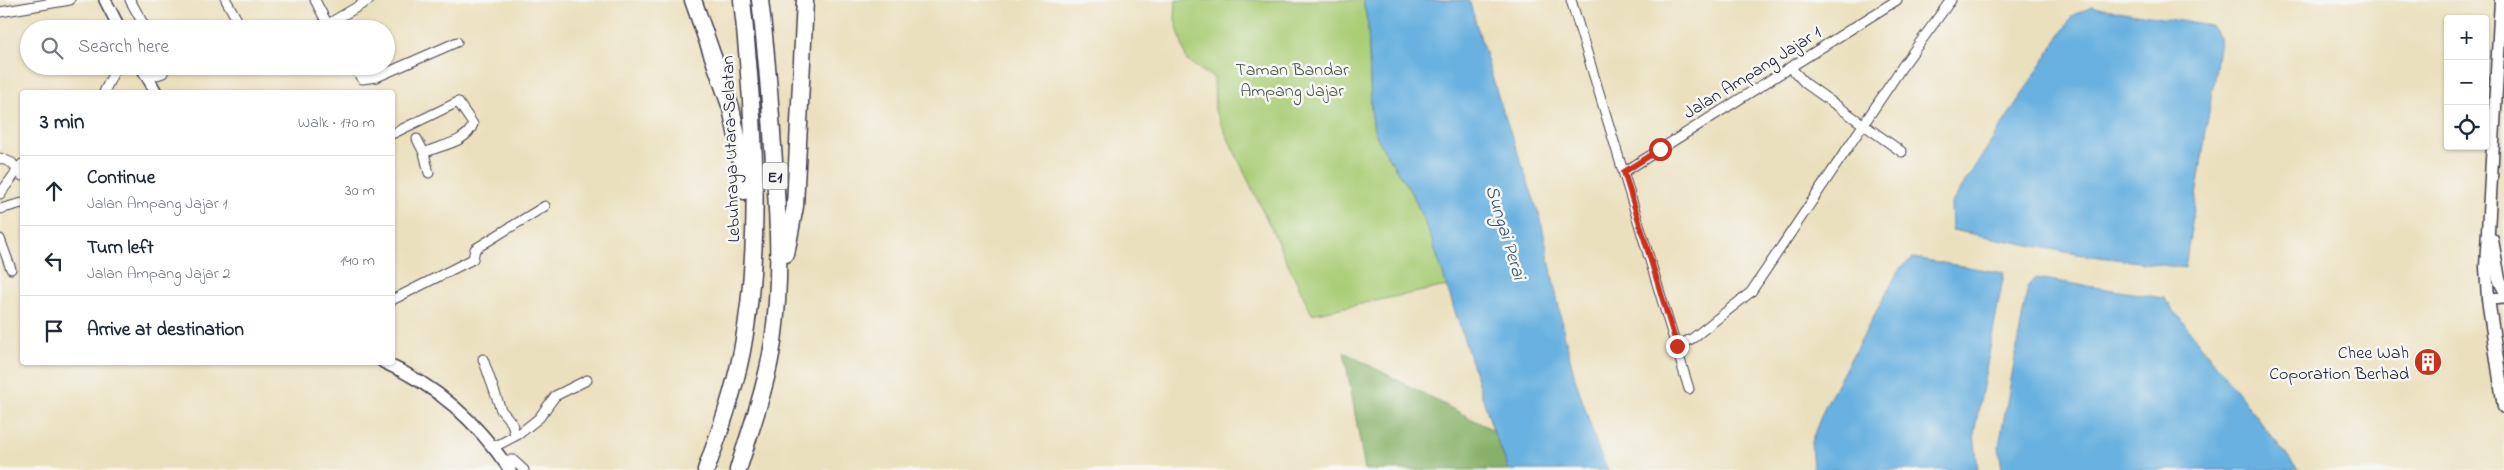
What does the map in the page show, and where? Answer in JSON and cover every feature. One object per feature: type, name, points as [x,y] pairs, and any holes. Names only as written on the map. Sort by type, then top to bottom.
[{"type":"highway","points":[[693,0],[731,108],[739,146],[750,293]]},
{"type":"highway","name":"Lebuhraya Utara–Selatan","points":[[706,470],[728,409],[742,350],[750,293],[755,219],[748,52],[742,0]]},
{"type":"highway","name":"E1","points":[[738,470],[764,384],[773,343],[777,301],[779,220],[766,50],[760,0]]},
{"type":"highway","points":[[777,301],[795,206],[805,0]]},
{"type":"main road","points":[[2502,7],[2486,267],[2488,298],[2504,408]]},
{"type":"main road","points":[[2488,221],[2499,279],[2504,289]]},
{"type":"street","points":[[0,12],[66,0]]},
{"type":"street","points":[[105,0],[115,20]]},
{"type":"street","points":[[130,0],[141,20]]},
{"type":"street","points":[[226,0],[237,20]]},
{"type":"street","points":[[314,0],[326,20]]},
{"type":"street","points":[[338,20],[369,0]]},
{"type":"street","points":[[1570,0],[1689,389]]},
{"type":"street","name":"Jalan Ampang Jajar 1","points":[[1624,172],[1897,0]]},
{"type":"street","points":[[1677,346],[1693,338],[1751,292],[1864,124],[1951,0]]},
{"type":"street","points":[[395,69],[457,42]]},
{"type":"street","points":[[1790,68],[1805,83],[1902,152]]},
{"type":"street","points":[[105,90],[112,75]]},
{"type":"street","points":[[146,75],[155,90]]},
{"type":"street","points":[[148,78],[156,75]]},
{"type":"street","points":[[357,75],[362,79],[382,75]]},
{"type":"street","points":[[395,133],[458,102],[473,124],[471,130],[465,136],[424,153]]},
{"type":"street","points":[[417,139],[424,153],[429,173]]},
{"type":"street","points":[[0,158],[20,168]]},
{"type":"street","points":[[0,194],[20,170]]},
{"type":"street","points":[[0,209],[20,204]]},
{"type":"street","points":[[395,298],[473,259],[475,249],[545,206]]},
{"type":"street","points":[[0,239],[11,269]]},
{"type":"street","points":[[2488,298],[2504,298]]},
{"type":"street","points":[[483,359],[502,410],[512,423],[515,435]]},
{"type":"street","points":[[388,365],[446,397],[494,446],[510,470]]},
{"type":"street","points":[[494,446],[515,435],[539,418],[555,396],[587,380]]},
{"type":"street","points":[[503,460],[513,460],[524,470]]},
{"type":"green space","name":"Taman Bandar Ampang Jajar","points":[[1176,0],[1363,0],[1368,25],[1371,109],[1374,130],[1382,147],[1414,197],[1433,243],[1447,286],[1312,314],[1215,111],[1214,78],[1187,61],[1175,20]]},
{"type":"green space","points":[[1344,352],[1493,430],[1509,470],[1365,470]]},
{"type":"water","name":"Sungai Perai","points":[[1363,0],[1469,0],[1498,96],[1541,220],[1575,378],[1599,451],[1608,470],[1509,470],[1493,430],[1433,243],[1414,197],[1382,147],[1374,130],[1371,109],[1368,25]]},
{"type":"water","points":[[2092,7],[2212,26],[2220,40],[2185,268],[2076,254],[1952,230],[1951,204],[2073,15]]},
{"type":"water","points":[[1913,258],[2004,273],[1974,434],[1978,470],[1813,470],[1811,442],[1825,406],[1900,268]]},
{"type":"water","points":[[2036,278],[2164,298],[2298,470],[2002,470],[1999,446],[2028,286]]},
{"type":"place","name":"Chee Wah Coporation Berhad","points":[[2428,362]]},
{"type":"route","points":[[1660,149],[1624,172],[1677,346]]}]
